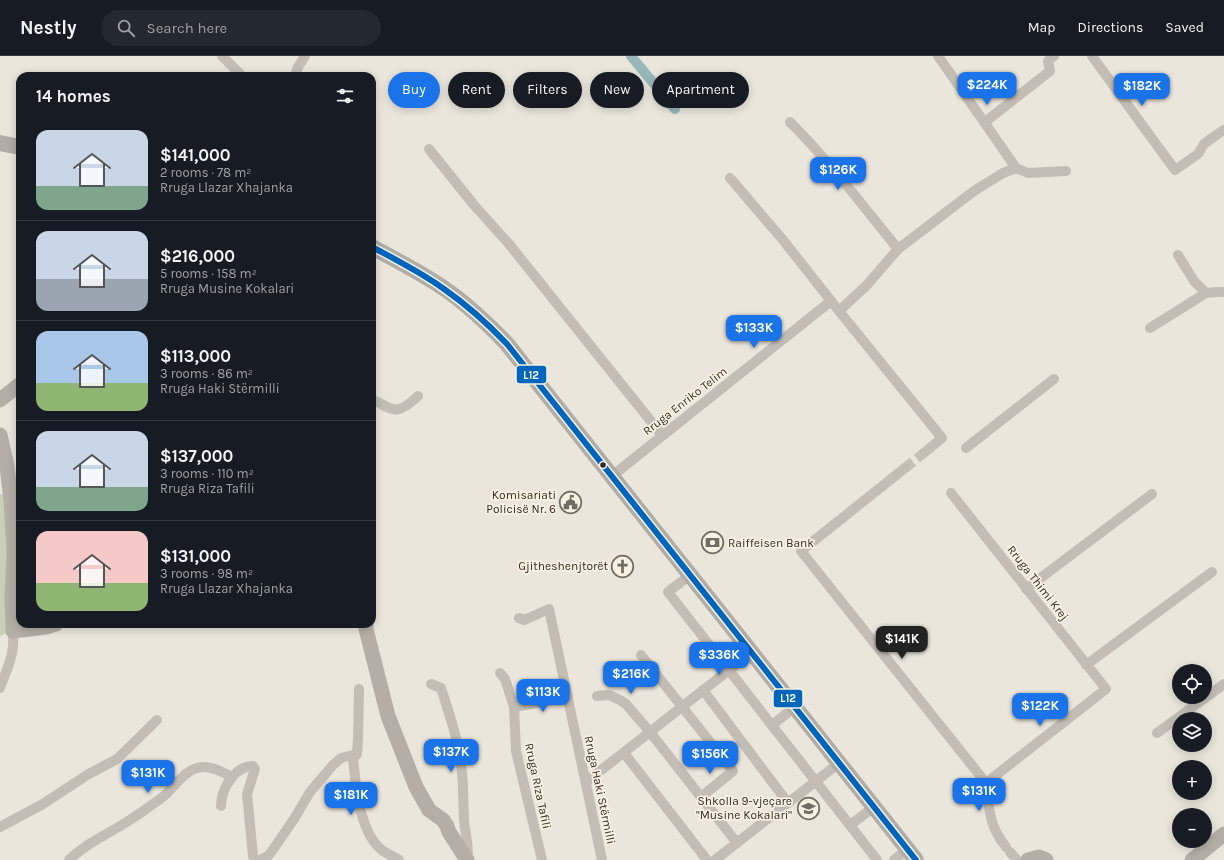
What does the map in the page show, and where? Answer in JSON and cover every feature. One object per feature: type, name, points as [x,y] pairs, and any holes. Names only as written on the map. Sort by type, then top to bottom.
[{"type":"main road","points":[[0,143],[16,146]]},
{"type":"main road","points":[[376,249],[432,280],[477,314],[507,344],[911,855]]},
{"type":"street","points":[[222,56],[238,72]]},
{"type":"street","points":[[296,72],[305,56]]},
{"type":"street","points":[[938,56],[1016,168],[1028,173],[1066,171]]},
{"type":"street","points":[[985,122],[1050,71],[1048,61],[1054,56]]},
{"type":"street","points":[[1092,56],[1175,170],[1198,154],[1204,144],[1224,130]]},
{"type":"street","points":[[790,122],[813,145],[840,176],[898,249]]},
{"type":"street","points":[[429,149],[474,205],[509,244],[662,435]]},
{"type":"street","points":[[839,312],[867,285],[898,249],[974,191],[1003,173],[1016,168]]},
{"type":"street","points":[[730,178],[783,240],[839,312],[942,438],[925,452]]},
{"type":"street","points":[[1178,255],[1194,281],[1206,293]]},
{"type":"street","points":[[1150,328],[1206,293],[1224,292]]},
{"type":"street","name":"Rruga Enriko Telim","points":[[612,476],[831,301]]},
{"type":"street","points":[[966,448],[1054,379]]},
{"type":"street","points":[[0,400],[16,387]]},
{"type":"street","points":[[376,401],[396,410],[400,410],[418,396]]},
{"type":"street","points":[[0,435],[7,466],[11,500],[14,552],[12,597],[14,644],[13,653],[4,667],[0,688]]},
{"type":"street","points":[[905,468],[801,551],[986,783],[990,815],[997,836],[1011,853]]},
{"type":"street","name":"Rruga Thimi Krej","points":[[951,493],[1106,689],[986,783]]},
{"type":"street","points":[[1026,589],[1152,494]]},
{"type":"street","points":[[1086,665],[1212,572]]},
{"type":"street","points":[[690,575],[668,592],[877,860]]},
{"type":"street","name":"Rruga Haki Stërmilli","points":[[519,618],[524,620],[549,609],[602,860]]},
{"type":"street","points":[[13,631],[38,628]]},
{"type":"street","points":[[366,628],[388,716],[414,781],[430,810],[443,820],[467,860]]},
{"type":"street","points":[[586,782],[752,652]]},
{"type":"street","points":[[641,655],[733,771],[701,797]]},
{"type":"street","name":"Rruga Riza Tafili","points":[[500,673],[508,686],[514,707],[516,751],[542,860]]},
{"type":"street","points":[[431,684],[441,688],[452,722],[462,767],[464,823],[468,846],[467,860]]},
{"type":"street","points":[[1157,733],[1224,684]]},
{"type":"street","points":[[359,688],[357,754],[353,759],[359,805],[364,821],[378,846],[399,860]]},
{"type":"street","points":[[703,690],[788,803]]},
{"type":"street","points":[[597,696],[609,695],[626,704],[650,732],[737,843]]},
{"type":"street","points":[[514,707],[568,697]]},
{"type":"street","points":[[772,726],[795,707]]},
{"type":"street","points":[[0,827],[43,804],[88,775],[117,759],[157,720]]},
{"type":"street","points":[[624,752],[707,860]]},
{"type":"street","points":[[260,860],[268,856],[272,851],[291,824],[310,792],[333,765],[341,758],[357,754]]},
{"type":"street","points":[[715,860],[839,763]]},
{"type":"street","points":[[220,806],[222,792],[232,777],[248,766],[253,766],[255,769],[247,794],[253,856],[256,860]]},
{"type":"street","points":[[69,860],[86,845],[123,824],[162,798],[192,770],[201,767],[209,768],[232,777]]},
{"type":"street","points":[[850,825],[874,807]]},
{"type":"street","points":[[1192,860],[1224,834]]},
{"type":"street","points":[[894,860],[911,855]]},
{"type":"street","points":[[1028,860],[1039,857],[1046,860]]},
{"type":"green space","points":[[0,494],[5,494],[9,632],[0,636]]},
{"type":"waterway","points":[[631,56],[675,109]]},
{"type":"tunnel","points":[[905,468],[925,452]]},
{"type":"transit line","name":"L12","points":[[376,249],[436,283],[477,315],[507,344],[916,860]]},
{"type":"place","name":"Komisariati Policisë Nr. 6","points":[[571,502]]},
{"type":"place","name":"Raiffeisen Bank","points":[[713,543]]},
{"type":"place","name":"Gjitheshenjtorët","points":[[623,566]]},
{"type":"place","name":"Shkolla 9-vjeçare \"Musine Kokalari\"","points":[[808,808]]}]
